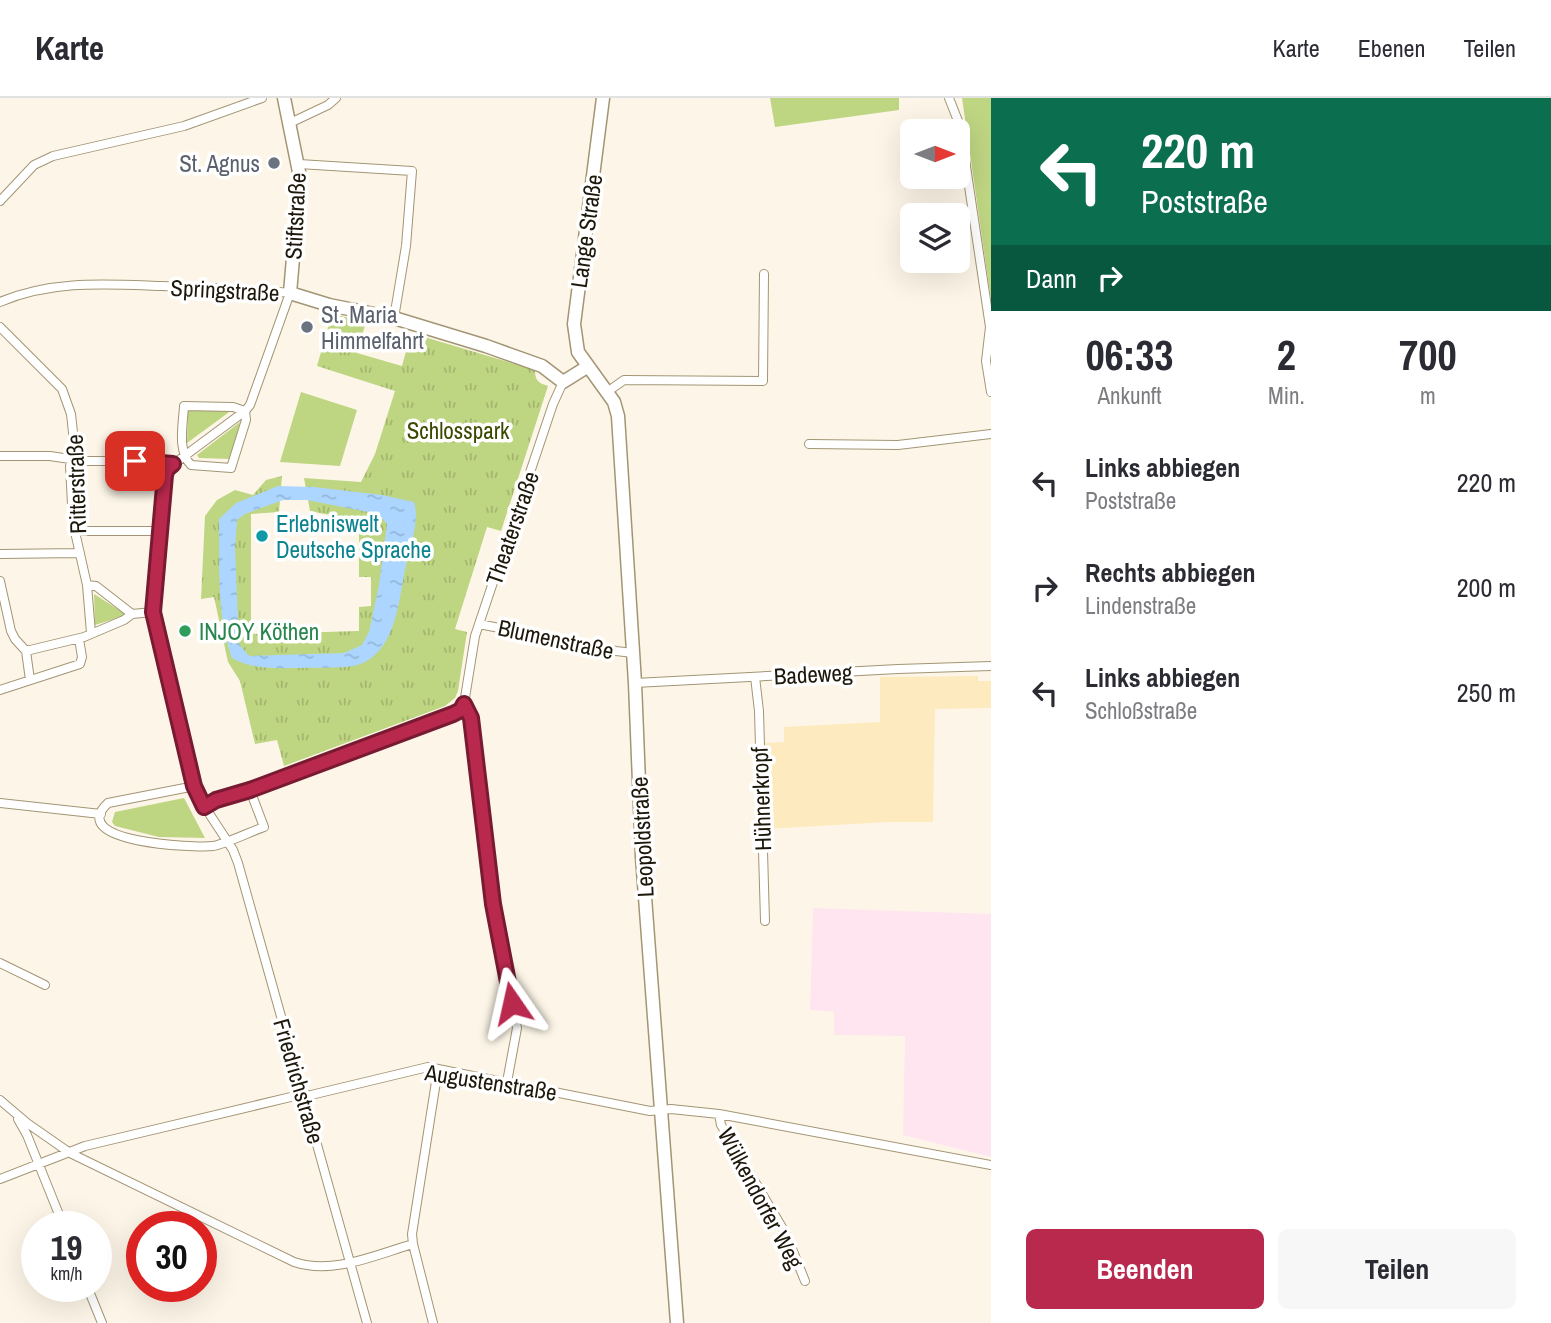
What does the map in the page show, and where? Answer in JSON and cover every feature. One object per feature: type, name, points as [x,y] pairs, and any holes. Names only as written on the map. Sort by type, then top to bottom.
[{"type":"main road","name":"Stiftstraße","points":[[284,98],[299,164],[300,190],[290,293]]},
{"type":"main road","name":"Lange Straße","points":[[585,364],[576,344],[575,312],[603,98]]},
{"type":"main road","name":"Springstraße","points":[[290,293],[329,306],[394,318],[533,361],[563,382]]},
{"type":"main road","points":[[563,382],[585,364]]},
{"type":"main road","name":"Leopoldstraße","points":[[585,364],[616,406],[618,416],[635,683],[642,857],[677,1323]]},
{"type":"street","points":[[0,201],[34,165],[53,156],[184,126],[219,116],[262,98]]},
{"type":"street","points":[[290,123],[328,105],[336,98]]},
{"type":"street","points":[[949,98],[960,126],[990,327],[986,361],[991,392]]},
{"type":"street","points":[[299,164],[411,171],[406,246],[394,318]]},
{"type":"street","points":[[607,392],[624,380],[763,381],[764,274]]},
{"type":"street","name":"Springstraße","points":[[0,302],[36,290],[80,284],[290,293]]},
{"type":"street","name":"Stiftstraße","points":[[184,455],[191,466],[231,468],[246,420],[245,411],[250,405],[290,293]]},
{"type":"street","name":"Ritterstraße","points":[[0,327],[62,389],[74,422],[74,458],[71,466],[74,531],[87,585],[91,633]]},
{"type":"street","name":"Theaterstraße","points":[[464,704],[479,624],[555,398],[563,382]]},
{"type":"street","points":[[184,455],[184,406],[233,407],[245,411]]},
{"type":"street","points":[[0,456],[50,456],[83,461],[159,461],[173,464],[245,411]]},
{"type":"street","points":[[809,444],[898,445],[991,434]]},
{"type":"street","name":"Friedrichstraße","points":[[173,464],[165,475],[153,612],[194,786],[238,863],[367,1323]]},
{"type":"street","points":[[74,531],[162,531]]},
{"type":"street","points":[[0,554],[80,554]]},
{"type":"street","points":[[0,581],[11,631],[26,651],[30,680]]},
{"type":"street","points":[[87,585],[96,586],[132,614]]},
{"type":"street","points":[[26,651],[79,639],[132,614],[153,612]]},
{"type":"street","name":"Blumenstraße","points":[[479,624],[633,653]]},
{"type":"street","points":[[0,690],[79,664],[82,657],[79,639]]},
{"type":"street","name":"Badeweg","points":[[635,683],[991,666]]},
{"type":"street","name":"Hühnerkropf","points":[[755,677],[765,921]]},
{"type":"street","points":[[204,807],[216,800],[250,790],[453,714],[461,710],[464,704]]},
{"type":"street","points":[[464,704],[471,718],[493,904],[517,1028],[508,1082]]},
{"type":"street","points":[[194,786],[114,801],[103,807],[102,825],[110,834],[158,844],[216,846],[264,827],[250,790]]},
{"type":"street","points":[[0,803],[101,814]]},
{"type":"street","points":[[0,963],[45,985]]},
{"type":"street","name":"Augustenstraße","points":[[0,1179],[85,1146],[417,1069],[438,1069],[650,1111],[719,1114],[991,1165]]},
{"type":"street","points":[[433,1323],[412,1234],[438,1069]]},
{"type":"street","points":[[0,1100],[71,1153],[294,1262],[321,1267],[350,1263],[413,1244]]},
{"type":"street","points":[[12,1111],[27,1135],[58,1211]]},
{"type":"street","name":"Wülkendorfer Weg","points":[[719,1114],[721,1125],[786,1234],[805,1281]]},
{"type":"street","points":[[94,1302],[102,1323]]},
{"type":"shaded area","points":[[978,676],[978,681],[991,681],[991,708],[935,709],[933,822],[766,829],[764,743],[784,742],[784,727],[880,722],[880,677]]},
{"type":"shaded area","points":[[813,908],[991,914],[991,1157],[903,1135],[905,1036],[834,1035],[834,1012],[810,1010]]},
{"type":"green space","points":[[770,98],[899,98],[899,110],[775,127]]},
{"type":"green space","points":[[962,98],[991,98],[991,300],[970,154],[970,119],[965,119]]},
{"type":"green space","name":"Schlosspark","points":[[332,314],[366,322],[357,353],[402,366],[411,333],[535,370],[538,381],[548,386],[501,531],[487,527],[455,629],[467,632],[455,698],[445,706],[284,766],[277,740],[255,744],[240,681],[228,662],[214,597],[201,599],[205,516],[217,500],[235,490],[253,495],[266,480],[282,476],[279,512],[251,514],[251,634],[359,631],[359,607],[371,606],[371,577],[359,577],[359,521],[310,511],[304,478],[361,482],[375,454],[395,391],[317,366]]},
{"type":"green space","points":[[301,392],[357,410],[340,466],[280,462]]},
{"type":"green space","points":[[188,410],[232,410],[187,443]]},
{"type":"green space","points":[[240,422],[231,459],[199,458],[197,455]]},
{"type":"green space","points":[[94,594],[127,615],[95,625]]},
{"type":"green space","points":[[184,798],[205,838],[159,837],[115,826],[112,822],[115,812]]},
{"type":"water","points":[[278,486],[314,487],[382,495],[414,502],[415,525],[395,619],[384,644],[376,654],[359,665],[334,668],[265,668],[232,658],[221,607],[219,519],[236,503]],"holes":[[[283,500],[307,500],[378,514],[387,524],[379,585],[369,632],[362,645],[344,653],[249,656],[239,644],[235,548],[237,520],[245,514]]]},
{"type":"place","name":"St. Agnus","points":[[274,163]]},
{"type":"place","name":"St. Maria Himmelfahrt","points":[[307,327]]},
{"type":"place","name":"Erlebniswelt Deutsche Sprache","points":[[262,536]]},
{"type":"place","name":"INJOY Köthen","points":[[185,631]]},
{"type":"route","points":[[135,461],[173,464],[165,475],[153,612],[194,786],[204,807],[216,800],[250,790],[453,714],[461,710],[464,704],[471,718],[493,904],[512,1003]]}]
